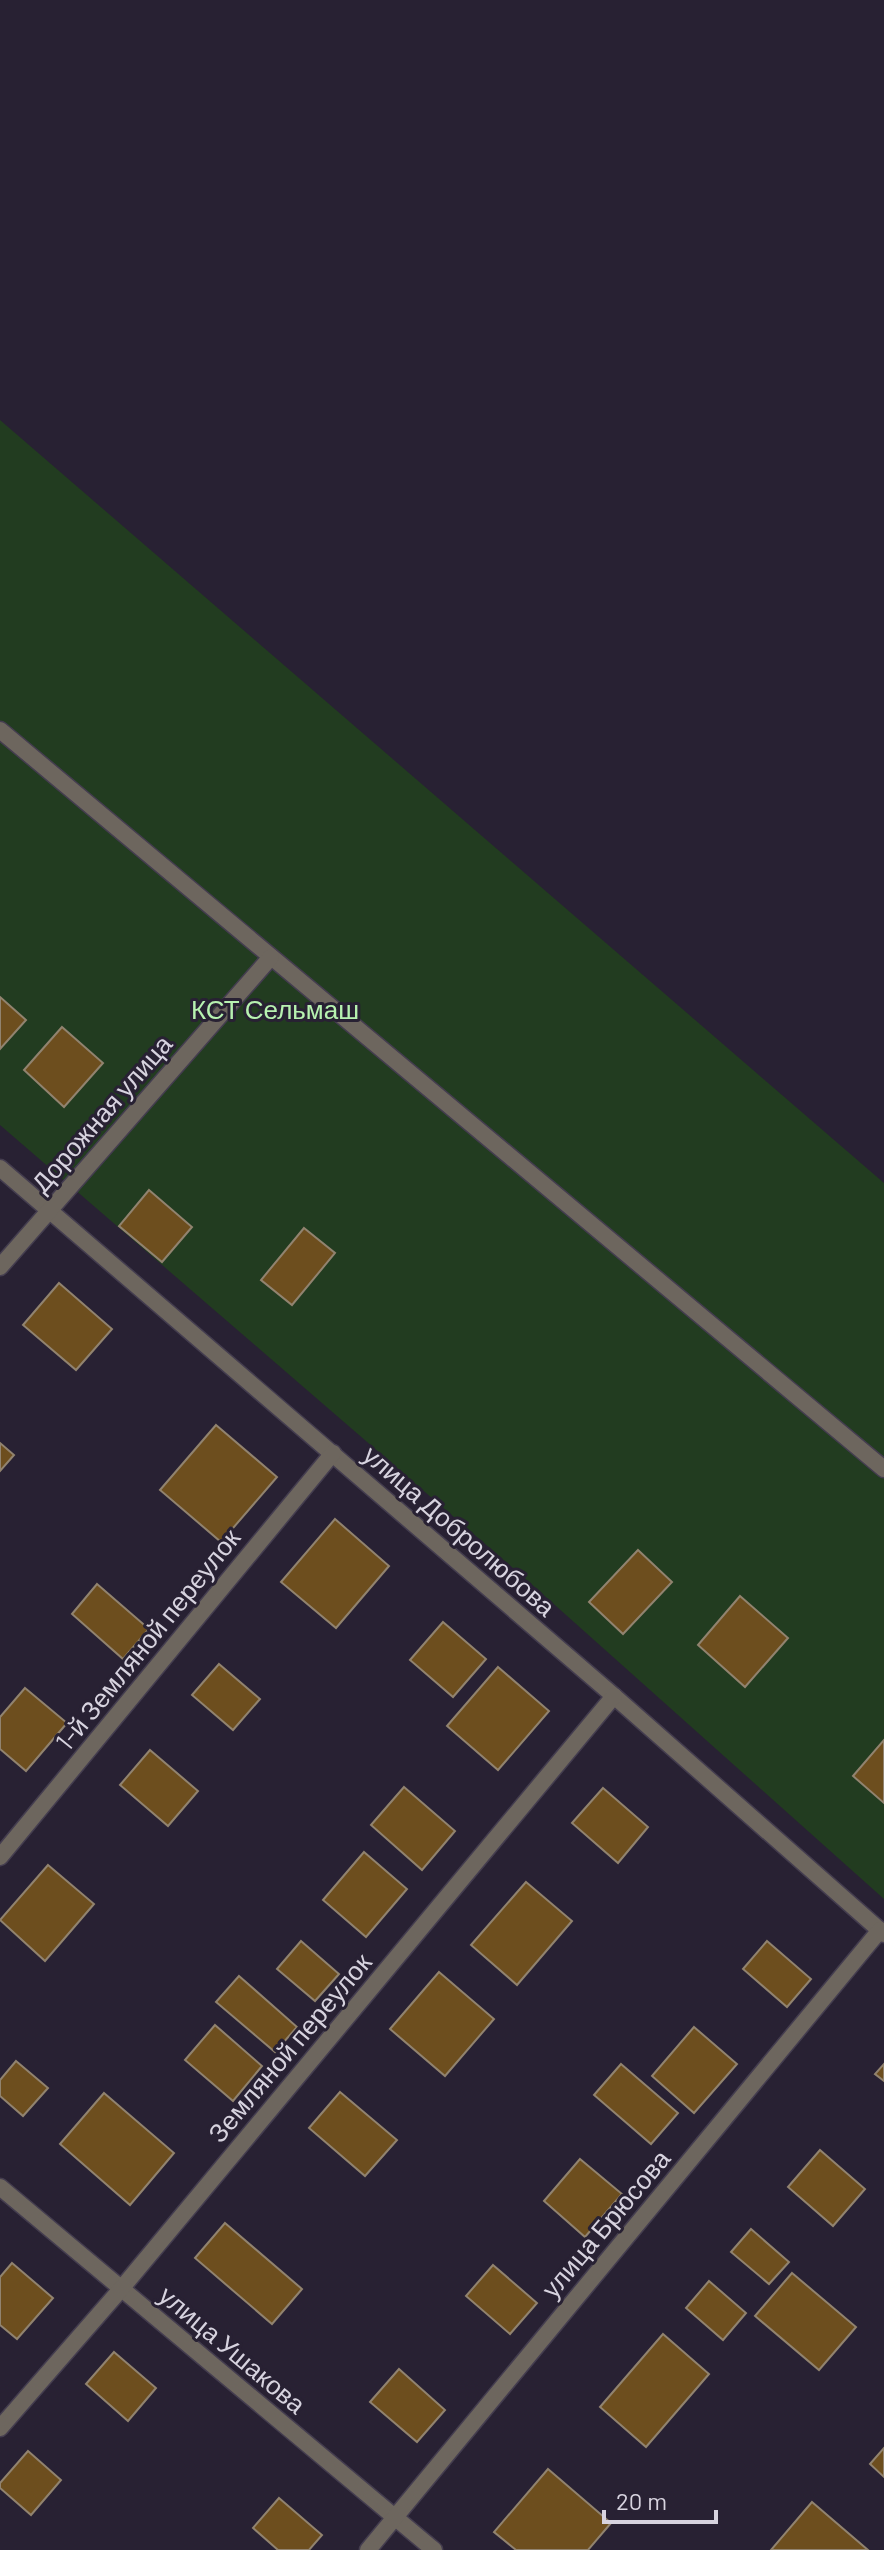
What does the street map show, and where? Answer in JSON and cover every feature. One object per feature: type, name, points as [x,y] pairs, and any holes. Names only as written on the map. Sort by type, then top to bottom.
[{"type":"street","points":[[0,730],[884,1469]]},
{"type":"street","name":"Дорожная улица","points":[[0,1267],[271,957]]},
{"type":"street","name":"улица Добролюбова","points":[[0,1168],[614,1696],[882,1932]]},
{"type":"street","name":"1-й Земляной переулок","points":[[0,1857],[333,1453]]},
{"type":"street","name":"Земляной переулок","points":[[0,2428],[121,2289],[614,1696]]},
{"type":"street","name":"улица Брюсова","points":[[368,2550],[882,1932]]},
{"type":"street","name":"улица Ушакова","points":[[0,2187],[434,2550]]},
{"type":"green space","name":"КСТ Сельмаш","points":[[0,420],[884,1183],[884,1899],[528,1581],[0,1125]]},
{"type":"building","points":[[0,997],[26,1020],[0,1049]]},
{"type":"building","points":[[62,1027],[103,1063],[64,1107],[24,1070]]},
{"type":"building","points":[[149,1190],[192,1227],[162,1262],[119,1226]]},
{"type":"building","points":[[304,1228],[335,1253],[292,1305],[261,1280]]},
{"type":"building","points":[[59,1283],[112,1329],[76,1370],[23,1325]]},
{"type":"building","points":[[216,1425],[277,1477],[221,1542],[160,1490]]},
{"type":"building","points":[[0,1443],[14,1455],[0,1471]]},
{"type":"building","points":[[335,1519],[389,1566],[336,1628],[281,1582]]},
{"type":"building","points":[[638,1550],[672,1582],[623,1634],[589,1602]]},
{"type":"building","points":[[97,1584],[149,1629],[123,1659],[72,1614]]},
{"type":"building","points":[[740,1596],[788,1638],[745,1687],[698,1645]]},
{"type":"building","points":[[443,1622],[486,1659],[453,1697],[410,1660]]},
{"type":"building","points":[[219,1664],[260,1699],[233,1730],[192,1695]]},
{"type":"building","points":[[498,1667],[549,1711],[498,1770],[447,1726]]},
{"type":"building","points":[[25,1688],[67,1723],[26,1771],[0,1749],[0,1717]]},
{"type":"building","points":[[884,1740],[884,1803],[853,1776]]},
{"type":"building","points":[[150,1750],[198,1791],[168,1826],[120,1785]]},
{"type":"building","points":[[404,1787],[455,1831],[422,1870],[371,1825]]},
{"type":"building","points":[[603,1788],[648,1827],[618,1863],[572,1823]]},
{"type":"building","points":[[364,1852],[407,1889],[366,1937],[323,1900]]},
{"type":"building","points":[[48,1865],[94,1904],[45,1961],[0,1920]]},
{"type":"building","points":[[526,1882],[572,1921],[517,1985],[471,1945]]},
{"type":"building","points":[[301,1941],[339,1974],[315,2001],[277,1969]]},
{"type":"building","points":[[767,1941],[811,1979],[787,2007],[743,1969]]},
{"type":"building","points":[[439,1972],[494,2019],[445,2076],[390,2029]]},
{"type":"building","points":[[239,1976],[297,2027],[275,2052],[216,2002]]},
{"type":"building","points":[[215,2025],[262,2066],[233,2101],[185,2060]]},
{"type":"building","points":[[694,2027],[737,2064],[694,2113],[652,2076]]},
{"type":"building","points":[[16,2061],[48,2088],[23,2116],[0,2096],[0,2080]]},
{"type":"building","points":[[621,2064],[678,2113],[651,2144],[594,2095]]},
{"type":"building","points":[[884,2064],[884,2081],[875,2074]]},
{"type":"building","points":[[340,2092],[397,2140],[365,2176],[309,2128]]},
{"type":"building","points":[[104,2093],[174,2153],[130,2205],[60,2144]]},
{"type":"building","points":[[820,2150],[865,2189],[833,2226],[788,2187]]},
{"type":"building","points":[[580,2159],[622,2194],[585,2237],[544,2201]]},
{"type":"building","points":[[225,2223],[302,2289],[272,2324],[195,2258]]},
{"type":"building","points":[[751,2229],[789,2262],[769,2284],[731,2252]]},
{"type":"building","points":[[12,2263],[53,2298],[17,2339],[0,2325],[0,2277]]},
{"type":"building","points":[[493,2265],[537,2303],[510,2334],[466,2296]]},
{"type":"building","points":[[792,2273],[856,2327],[819,2370],[755,2316]]},
{"type":"building","points":[[709,2281],[746,2313],[723,2340],[686,2308]]},
{"type":"building","points":[[663,2334],[709,2374],[646,2447],[600,2407]]},
{"type":"building","points":[[114,2352],[156,2388],[128,2421],[86,2384]]},
{"type":"building","points":[[399,2369],[445,2410],[417,2442],[370,2402]]},
{"type":"building","points":[[884,2448],[884,2477],[870,2464]]},
{"type":"building","points":[[28,2451],[61,2480],[31,2515],[0,2488],[0,2483]]},
{"type":"building","points":[[548,2469],[611,2523],[588,2550],[516,2550],[494,2532]]},
{"type":"building","points":[[279,2498],[322,2535],[309,2550],[278,2550],[253,2528]]},
{"type":"building","points":[[812,2502],[868,2550],[771,2550]]}]
